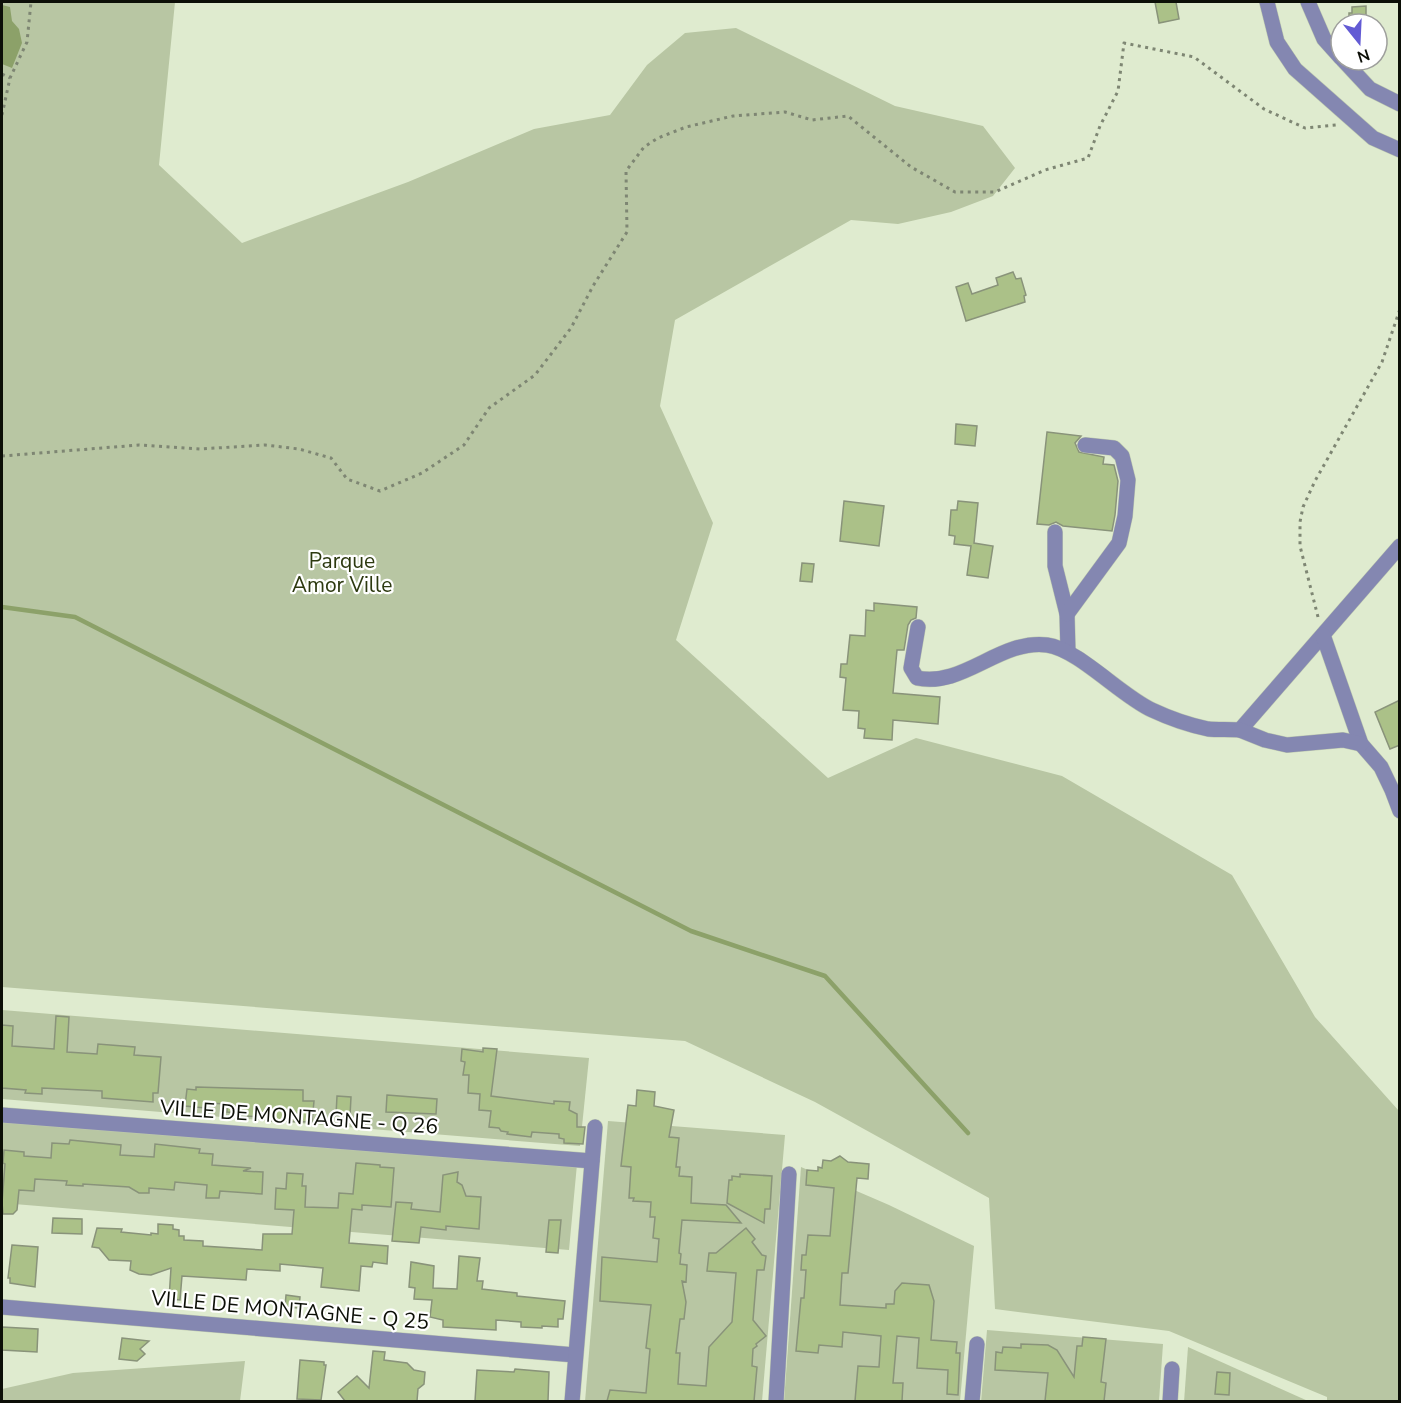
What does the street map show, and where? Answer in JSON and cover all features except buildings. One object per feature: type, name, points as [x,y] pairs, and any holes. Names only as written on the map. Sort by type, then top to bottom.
[{"type":"street","points":[[1268,2],[1277,42],[1295,69],[1373,138],[1400,150]]},
{"type":"street","points":[[1308,2],[1324,39],[1329,45]]},
{"type":"street","points":[[1354,72],[1370,89],[1400,104]]},
{"type":"street","points":[[1067,614],[1119,543],[1125,516],[1128,480],[1122,456],[1114,448],[1085,445]]},
{"type":"street","points":[[1055,532],[1055,566],[1067,614],[1068,652]]},
{"type":"street","points":[[1240,730],[1400,546]]},
{"type":"street","points":[[918,627],[911,668],[917,678],[927,680],[948,677],[1019,646],[1048,645],[1068,652],[1150,710],[1200,727],[1240,730],[1265,740],[1287,745],[1343,740],[1361,744]]},
{"type":"street","points":[[1323,635],[1361,744],[1381,767],[1400,811]]},
{"type":"street","name":"VILLE DE MONTAGNE - Q 26","points":[[2,1115],[592,1161]]},
{"type":"street","points":[[572,1401],[595,1128]]},
{"type":"street","points":[[776,1401],[789,1174]]},
{"type":"street","name":"VILLE DE MONTAGNE - Q 25","points":[[2,1307],[575,1355]]},
{"type":"street","points":[[972,1401],[977,1344]]},
{"type":"street","points":[[1170,1401],[1172,1369]]},
{"type":"path","points":[[2,115],[10,78],[27,42],[31,2]]},
{"type":"path","points":[[2,456],[138,445],[200,449],[265,445],[299,449],[331,458],[346,479],[380,492],[422,473],[464,445],[489,408],[535,375],[571,328],[593,286],[627,232],[626,171],[644,147],[658,138],[686,127],[733,116],[785,112],[813,120],[848,116],[910,166],[955,192],[995,192],[1045,170],[1088,158],[1100,126],[1118,91],[1124,43],[1194,57],[1264,109],[1305,128],[1356,124]]},
{"type":"path","points":[[2,74],[10,78]]},
{"type":"path","points":[[1323,635],[1300,546],[1300,522],[1303,507],[1315,481],[1382,362],[1400,309]]},
{"type":"green space","name":"Parque Amor Ville","points":[[2,2],[175,2],[159,165],[242,243],[408,182],[534,129],[610,115],[647,65],[685,33],[736,28],[895,106],[983,126],[1015,168],[993,196],[951,212],[898,224],[851,220],[675,320],[660,406],[713,523],[676,640],[828,778],[916,738],[1062,776],[1232,875],[1315,1017],[1399,1111],[1399,1401],[1327,1401],[1327,1397],[1169,1331],[995,1309],[989,1198],[815,1102],[685,1041],[2,987]]},
{"type":"green space","points":[[2,1010],[589,1058],[580,1146],[2,1099]]},
{"type":"green space","points":[[2,1117],[577,1164],[569,1250],[2,1203]]},
{"type":"green space","points":[[608,1121],[785,1135],[762,1401],[585,1402]]},
{"type":"green space","points":[[801,1167],[889,1205],[974,1246],[960,1401],[784,1402]]},
{"type":"green space","points":[[987,1330],[1163,1344],[1159,1401],[981,1402]]},
{"type":"green space","points":[[1188,1347],[1308,1401],[1184,1402]]},
{"type":"green space","points":[[245,1361],[240,1401],[2,1401],[2,1389],[73,1373]]},
{"type":"shaded area","points":[[2,5],[10,7],[12,21],[19,29],[22,43],[12,68],[2,64]]},
{"type":"waterway","points":[[2,607],[75,617],[691,931],[825,976],[968,1133]]}]
